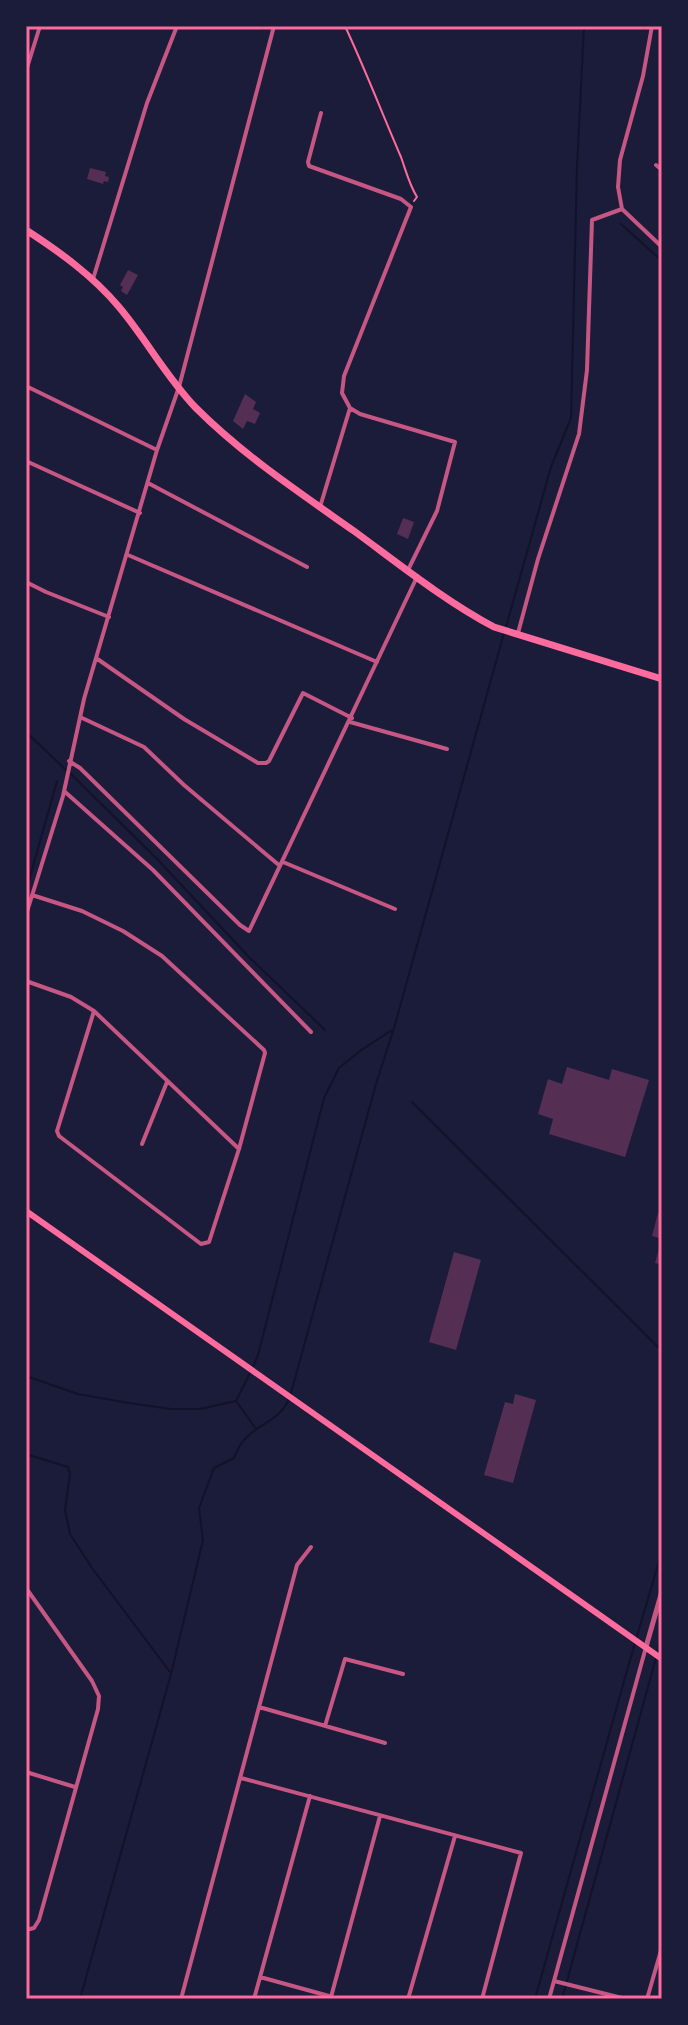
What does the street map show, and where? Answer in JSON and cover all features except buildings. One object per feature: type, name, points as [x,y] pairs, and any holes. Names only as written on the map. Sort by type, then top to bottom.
[{"type":"main road","points":[[26,230],[93,279],[119,307],[179,387],[226,436],[408,570],[494,627],[662,679]]},
{"type":"main road","points":[[26,1211],[662,1659]]},
{"type":"street","points":[[26,71],[40,26]]},
{"type":"street","points":[[93,279],[147,103],[177,26]]},
{"type":"street","points":[[26,915],[64,791],[96,658],[157,450],[179,387],[274,26]]},
{"type":"street","points":[[652,26],[643,76],[620,160],[618,187],[622,209],[662,247]]},
{"type":"street","points":[[321,113],[309,166],[401,199],[411,207],[344,376],[342,393],[350,408],[360,414],[455,442],[437,511],[408,570]]},
{"type":"street","points":[[656,165],[662,170]]},
{"type":"street","points":[[515,635],[579,434],[587,370],[592,220],[622,209]]},
{"type":"street","points":[[26,386],[157,450]]},
{"type":"street","points":[[320,507],[350,408]]},
{"type":"street","points":[[26,461],[140,513]]},
{"type":"street","points":[[148,483],[307,567]]},
{"type":"street","points":[[128,555],[377,662]]},
{"type":"street","points":[[69,761],[80,768],[249,931],[417,576]]},
{"type":"street","points":[[26,582],[109,617]]},
{"type":"street","points":[[96,658],[184,719],[258,763],[269,761],[303,693],[351,720],[447,749]]},
{"type":"street","points":[[80,717],[144,747],[184,785],[281,864],[395,909]]},
{"type":"street","points":[[64,791],[153,870],[311,1032]]},
{"type":"street","points":[[32,895],[82,911],[123,931],[162,956],[264,1050],[239,1149],[209,1242],[205,1244],[59,1136],[57,1131],[94,1011]]},
{"type":"street","points":[[26,981],[71,997],[94,1011],[239,1149]]},
{"type":"street","points":[[142,1144],[167,1082]]},
{"type":"street","points":[[181,1999],[297,1565],[311,1547]]},
{"type":"street","points":[[26,1588],[92,1681],[99,1696],[39,1920],[34,1928],[26,1930]]},
{"type":"street","points":[[549,1999],[662,1591]]},
{"type":"street","points":[[325,1726],[345,1659],[403,1674]]},
{"type":"street","points":[[259,1707],[385,1743]]},
{"type":"street","points":[[26,1772],[75,1787]]},
{"type":"street","points":[[241,1778],[521,1853],[482,1999]]},
{"type":"street","points":[[254,1999],[310,1796]]},
{"type":"street","points":[[331,1997],[380,1816]]},
{"type":"street","points":[[408,1999],[455,1836]]},
{"type":"street","points":[[647,1999],[662,1947]]},
{"type":"street","points":[[260,1977],[340,1999]]},
{"type":"street","points":[[554,1981],[626,1999]]},
{"type":"path","points":[[345,26],[369,76],[389,133],[417,197],[411,207]]},
{"type":"waterway","points":[[506,627],[551,467],[571,418],[584,26]]},
{"type":"waterway","points":[[621,224],[662,261]]},
{"type":"waterway","points":[[291,1393],[504,633]]},
{"type":"waterway","points":[[26,732],[66,770]]},
{"type":"waterway","points":[[71,774],[248,956],[325,1030]]},
{"type":"waterway","points":[[26,891],[57,781]]},
{"type":"waterway","points":[[253,1367],[324,1098],[339,1068],[392,1030]]},
{"type":"waterway","points":[[412,1102],[662,1351]]},
{"type":"waterway","points":[[236,1401],[250,1373]]},
{"type":"waterway","points":[[26,1376],[78,1394],[171,1409],[200,1409],[236,1401],[256,1429]]},
{"type":"waterway","points":[[80,1999],[171,1674],[203,1540],[199,1508],[214,1468],[234,1458],[244,1440],[280,1413],[289,1399]]},
{"type":"waterway","points":[[26,1454],[68,1467],[70,1474],[65,1510],[70,1534],[170,1672]]},
{"type":"waterway","points":[[535,1999],[662,1551]]},
{"type":"waterway","points":[[562,1999],[662,1636]]}]
